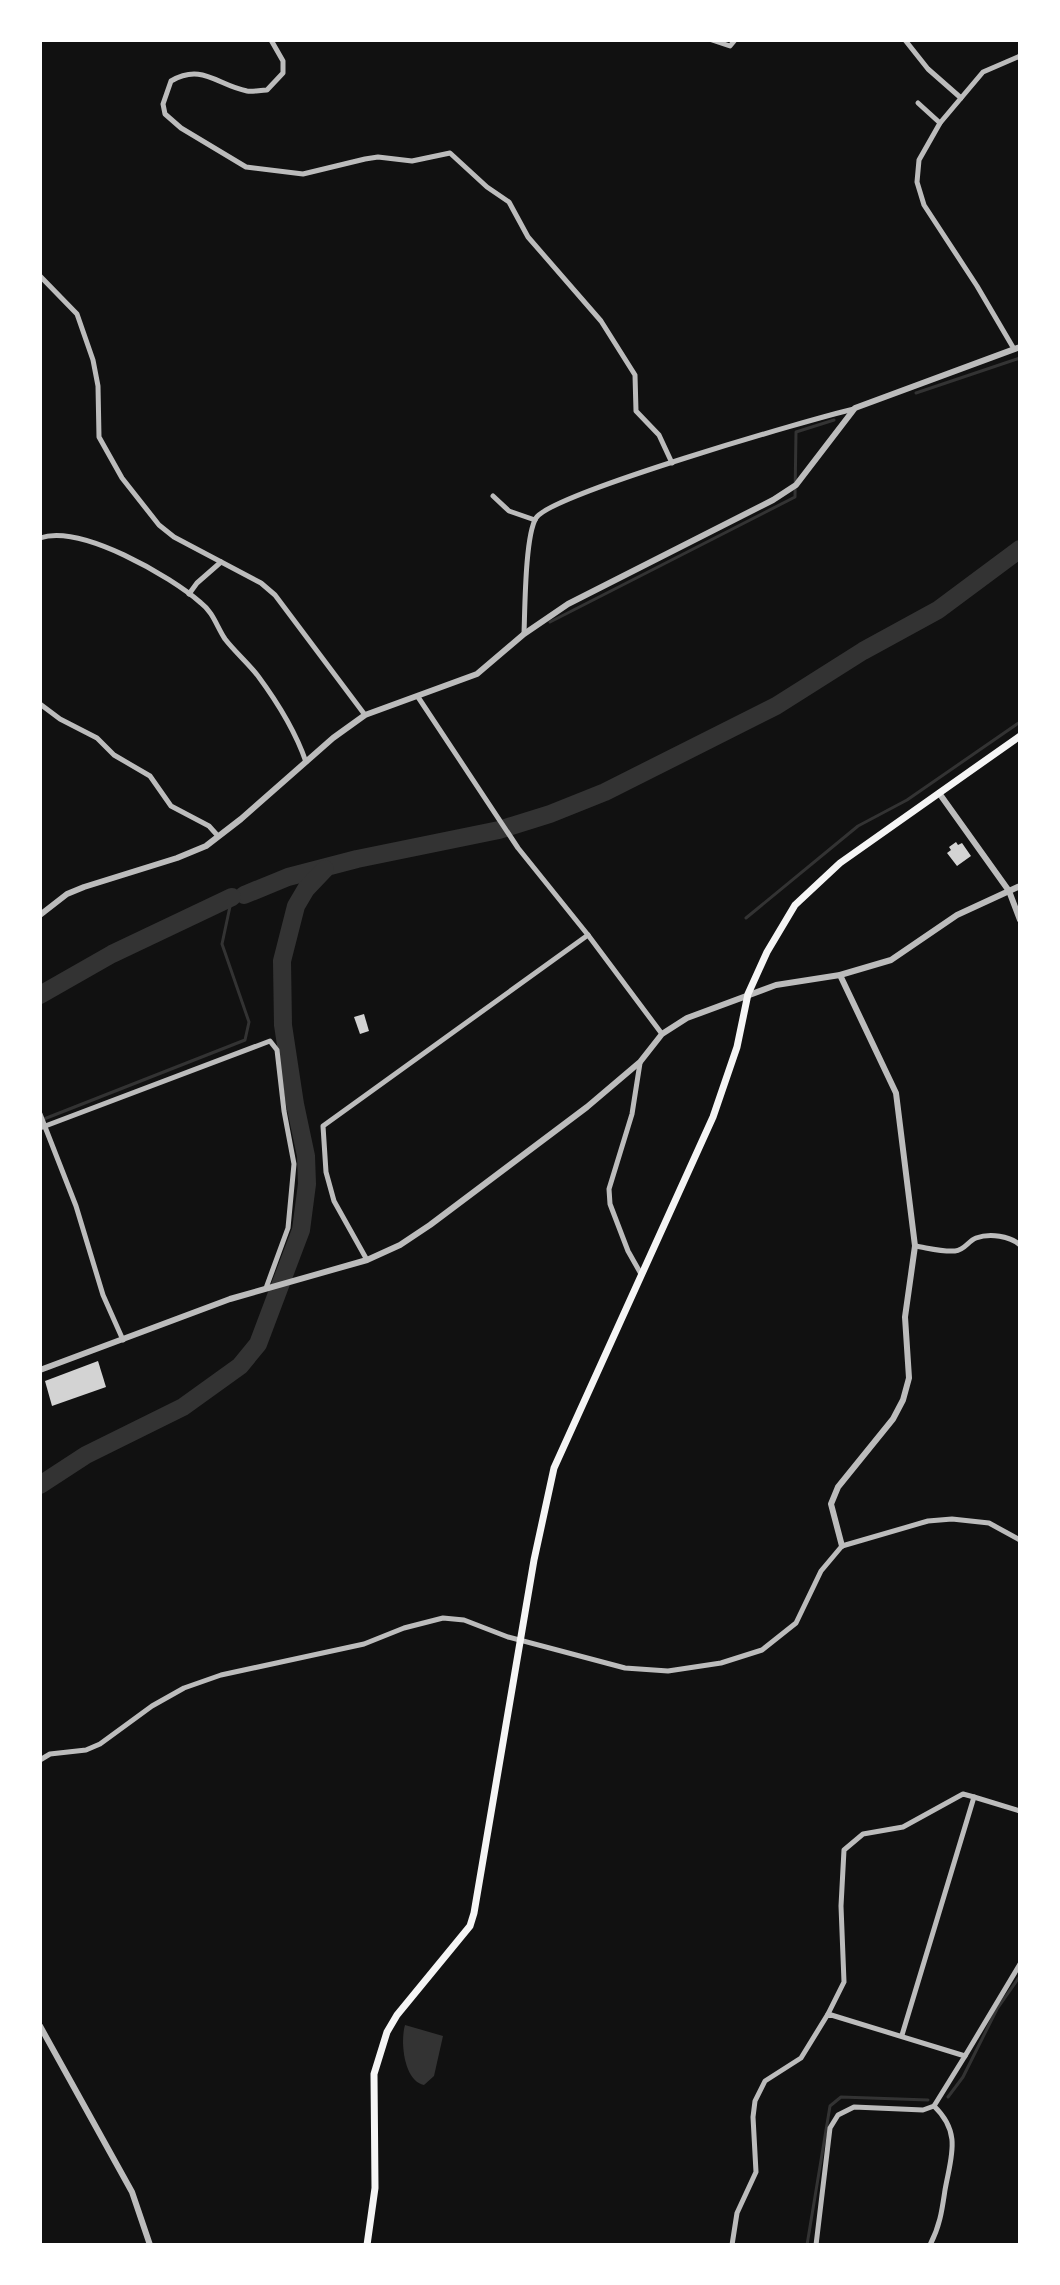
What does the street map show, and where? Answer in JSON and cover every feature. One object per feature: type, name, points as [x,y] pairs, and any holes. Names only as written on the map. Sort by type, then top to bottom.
[{"type":"main road","points":[[367,2245],[375,2188],[374,2074],[387,2032],[397,2015],[470,1926],[544,1505],[554,1468],[713,1117],[737,1047],[748,994],[767,952],[795,905],[840,863],[1020,736]]},
{"type":"street","points":[[271,40],[283,61],[283,73],[267,90],[248,91],[196,73],[183,74],[171,81],[163,104],[165,114],[181,128],[246,167],[303,174],[378,157],[412,161],[450,153],[487,187],[509,202],[528,237],[601,321],[635,375],[636,411],[659,435],[672,463]]},
{"type":"street","points":[[712,40],[730,46],[735,40]]},
{"type":"street","points":[[905,40],[928,69],[961,98]]},
{"type":"street","points":[[524,634],[525,586],[535,520],[543,510],[672,463],[799,422],[855,408],[1017,348],[919,193],[917,182],[919,160],[940,123],[983,72],[1020,56]]},
{"type":"street","points":[[918,103],[940,123]]},
{"type":"street","points":[[40,276],[77,314],[93,360],[98,386],[99,437],[122,478],[159,525],[174,537],[261,583],[275,595],[365,715]]},
{"type":"street","points":[[40,915],[76,890],[206,846],[365,715],[477,674],[524,634],[568,604],[773,500],[801,477],[855,408]]},
{"type":"street","points":[[493,496],[509,511],[535,520]]},
{"type":"street","points":[[40,538],[53,534],[78,537],[107,546],[204,605],[294,729],[306,762]]},
{"type":"street","points":[[189,594],[221,562]]},
{"type":"street","points":[[418,697],[518,848],[662,1034]]},
{"type":"street","points":[[40,704],[60,719],[97,738],[114,755],[150,776],[171,806],[209,826],[218,836]]},
{"type":"street","points":[[939,793],[1009,891],[1020,920]]},
{"type":"street","points":[[40,1370],[266,1288],[367,1260],[400,1245],[587,1107],[640,1062],[662,1034],[687,1018],[776,985],[840,975],[891,960],[957,915],[1020,886]]},
{"type":"street","points":[[367,1260],[334,1201],[326,1172],[323,1126],[588,935]]},
{"type":"street","points":[[840,975],[896,1093],[915,1246],[905,1317],[909,1378],[903,1400],[893,1419],[838,1487],[831,1504],[842,1546]]},
{"type":"street","points":[[42,1127],[270,1041],[277,1050],[294,1164],[288,1228],[266,1288]]},
{"type":"street","points":[[640,1062],[632,1114],[609,1189],[610,1204],[628,1251],[641,1274]]},
{"type":"street","points":[[41,1116],[42,1127],[76,1206],[103,1295],[123,1340]]},
{"type":"street","points":[[915,1246],[952,1252],[963,1249],[974,1238],[993,1235],[1014,1240],[1020,1245]]},
{"type":"street","points":[[40,1760],[50,1754],[86,1750],[100,1744],[152,1706],[184,1688],[221,1675],[364,1644],[404,1628],[443,1618],[464,1620],[586,1660],[649,1672],[721,1663],[762,1650],[796,1623],[821,1571],[842,1546],[928,1521],[952,1519],[989,1523],[1020,1540]]},
{"type":"street","points":[[732,2245],[737,2213],[756,2172],[755,2101],[765,2081],[801,2058],[844,1982],[841,1906],[844,1850],[863,1834],[903,1827],[963,1794],[1020,1811]]},
{"type":"street","points":[[902,2035],[974,1797]]},
{"type":"street","points":[[816,2245],[830,2128],[838,2115],[854,2107],[923,2110],[934,2106],[1020,1964]]},
{"type":"street","points":[[828,2014],[965,2056]]},
{"type":"street","points":[[40,2026],[132,2192],[150,2245]]},
{"type":"street","points":[[930,2245],[940,2226],[953,2160],[946,2117],[934,2106]]},
{"type":"shaded area","points":[[405,2025],[443,2036],[434,2076],[424,2085],[412,2076],[405,2060]]},
{"type":"building","points":[[956,842],[958,845],[962,843],[971,856],[957,866],[947,853]]},
{"type":"building","points":[[364,1014],[369,1031],[360,1034],[354,1017]]},
{"type":"building","points":[[98,1361],[106,1387],[52,1406],[45,1381]]},
{"type":"waterway","points":[[916,393],[1020,358]]},
{"type":"waterway","points":[[550,622],[795,497],[796,432],[834,420]]},
{"type":"waterway","points":[[244,895],[288,877],[357,859],[499,830],[605,792],[776,706],[863,651],[938,610],[1020,549]]},
{"type":"waterway","points":[[746,918],[858,826],[907,800],[1020,722]]},
{"type":"waterway","points":[[40,1485],[86,1455],[183,1407],[240,1366],[258,1344],[301,1230],[307,1184],[306,1156],[283,1025],[282,961],[296,906],[306,889],[325,869]]},
{"type":"waterway","points":[[44,1119],[245,1040],[249,1022],[222,944],[232,897],[244,895]]},
{"type":"waterway","points":[[40,995],[112,954],[232,897]]},
{"type":"waterway","points":[[948,2097],[963,2077],[997,2009],[1020,1976]]},
{"type":"waterway","points":[[807,2245],[830,2106],[841,2097],[928,2100]]}]
